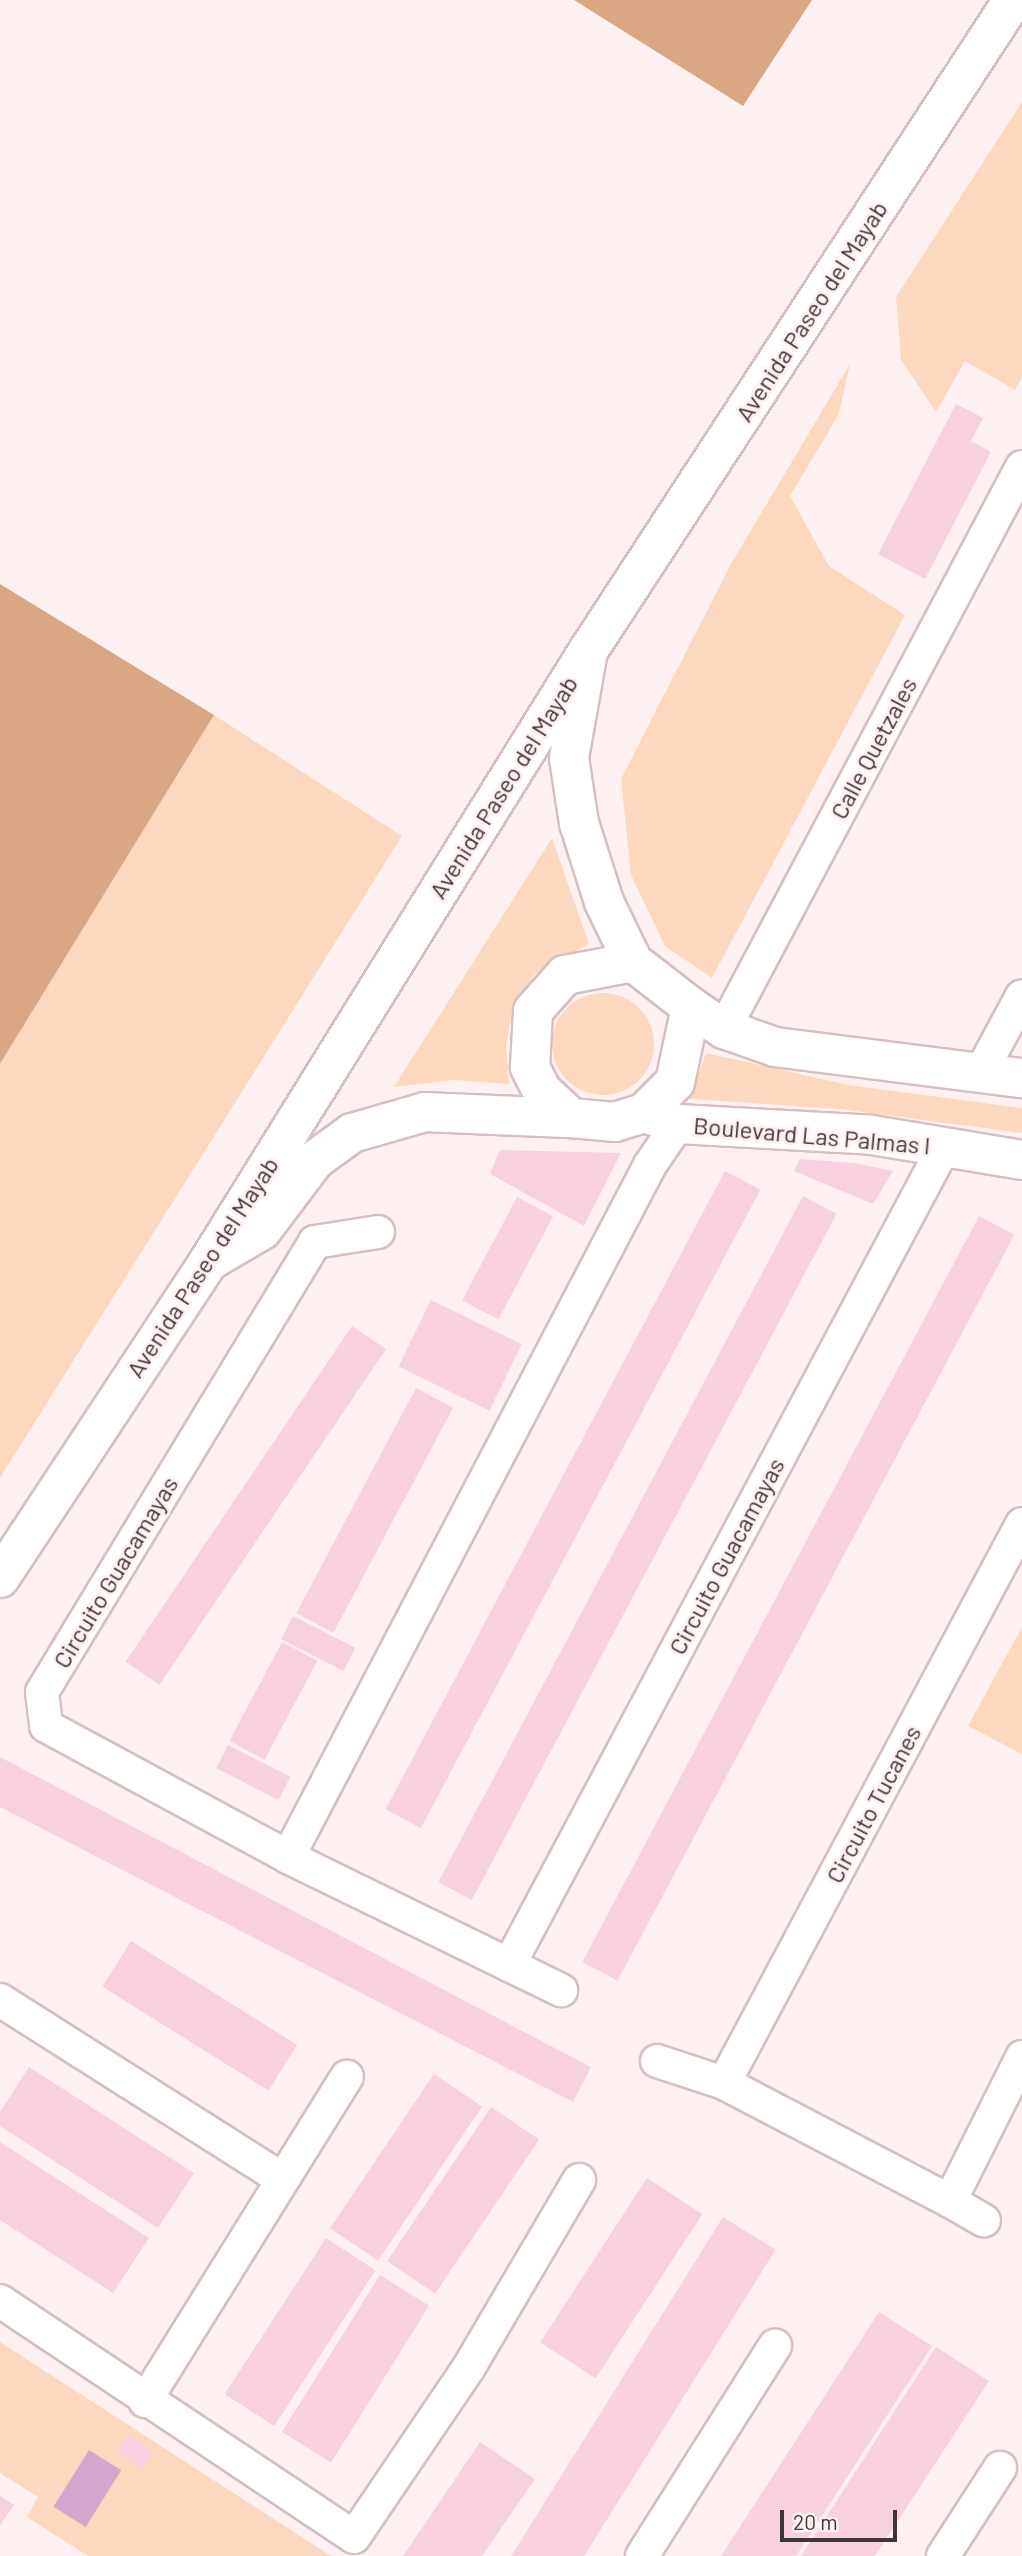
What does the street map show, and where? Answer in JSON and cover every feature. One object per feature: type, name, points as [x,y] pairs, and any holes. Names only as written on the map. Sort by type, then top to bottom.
[{"type":"street","name":"Avenida Paseo del Mayab","points":[[0,1578],[209,1261],[588,651],[1013,0]]},
{"type":"street","name":"Calle Quetzales","points":[[724,1029],[1022,467]]},
{"type":"street","points":[[588,651],[569,758],[600,889],[633,962],[724,1029],[775,1046],[1022,1078]]},
{"type":"street","points":[[570,1118],[542,1091],[530,1067],[533,1011],[565,975],[633,962]]},
{"type":"street","points":[[981,1072],[1022,996]]},
{"type":"street","points":[[288,1857],[650,1165],[661,1119],[675,1082],[691,1007]]},
{"type":"street","points":[[209,1261],[262,1230],[315,1160],[352,1133],[425,1112],[615,1122],[661,1119]]},
{"type":"street","name":"Boulevard Las Palmas I","points":[[661,1119],[872,1135],[1022,1160]]},
{"type":"street","name":"Circuito Guacamayas","points":[[509,1965],[944,1147]]},
{"type":"street","name":"Circuito Guacamayas","points":[[378,1232],[315,1242],[42,1692],[46,1726],[288,1857],[561,1990]]},
{"type":"street","name":"Circuito Tucanes","points":[[723,2083],[1022,1524]]},
{"type":"street","points":[[0,2000],[281,2178]]},
{"type":"street","points":[[950,2201],[1022,2057]]},
{"type":"street","points":[[657,2061],[723,2083],[984,2221]]},
{"type":"street","points":[[145,2401],[281,2178],[347,2077]]},
{"type":"street","points":[[0,2301],[145,2401],[354,2537],[469,2367],[579,2180]]},
{"type":"street","points":[[642,2556],[775,2346]]},
{"type":"street","points":[[943,2556],[1000,2468]]},
{"type":"shaded area","points":[[574,0],[812,0],[743,106]]},
{"type":"shaded area","points":[[1022,102],[1022,378],[1015,390],[965,361],[936,412],[901,360],[896,297]]},
{"type":"shaded area","points":[[850,364],[839,414],[790,496],[829,566],[905,615],[712,978],[665,946],[631,875],[621,779],[731,564]]},
{"type":"shaded area","points":[[0,584],[214,715],[0,1064]]},
{"type":"shaded area","points":[[214,715],[402,836],[0,1478],[0,1064]]},
{"type":"shaded area","points":[[552,838],[589,944],[535,974],[513,1007],[506,1046],[509,1084],[454,1080],[394,1087]]},
{"type":"shaded area","points":[[603,993],[622,997],[639,1008],[650,1025],[654,1044],[650,1063],[639,1080],[622,1091],[603,1095],[584,1091],[567,1080],[556,1063],[552,1044],[556,1025],[567,1008],[584,997]]},
{"type":"shaded area","points":[[706,1053],[848,1085],[1022,1108],[1022,1133],[840,1109],[690,1099]]},
{"type":"shaded area","points":[[1022,1627],[1022,1754],[968,1726]]},
{"type":"shaded area","points":[[0,2342],[331,2556],[88,2556],[27,2517],[38,2497],[0,2473]]},
{"type":"shaded area","points":[[89,2450],[121,2470],[86,2527],[53,2507]]},
{"type":"building","points":[[956,404],[983,418],[971,441],[991,452],[925,579],[878,554]]},
{"type":"building","points":[[500,1150],[621,1153],[584,1226],[490,1174]]},
{"type":"building","points":[[800,1159],[854,1163],[893,1171],[873,1204],[794,1171]]},
{"type":"building","points":[[725,1171],[760,1190],[421,1828],[386,1809]]},
{"type":"building","points":[[803,1196],[837,1214],[472,1900],[438,1882]]},
{"type":"building","points":[[517,1197],[553,1216],[498,1320],[462,1300]]},
{"type":"building","points":[[979,1216],[1014,1235],[618,1981],[582,1962]]},
{"type":"building","points":[[431,1300],[522,1344],[489,1411],[399,1367]]},
{"type":"building","points":[[352,1326],[386,1349],[160,1685],[126,1662]]},
{"type":"building","points":[[416,1388],[453,1408],[333,1633],[296,1613]]},
{"type":"building","points":[[293,1616],[355,1648],[344,1671],[281,1639]]},
{"type":"building","points":[[282,1642],[317,1661],[265,1760],[229,1741]]},
{"type":"building","points":[[228,1745],[290,1777],[279,1800],[216,1768]]},
{"type":"building","points":[[0,1757],[591,2067],[573,2102],[0,1807]]},
{"type":"building","points":[[131,1941],[297,2045],[269,2091],[102,1987]]},
{"type":"building","points":[[29,2067],[194,2173],[158,2228],[0,2126],[0,2112]]},
{"type":"building","points":[[434,2074],[482,2106],[378,2261],[330,2228]]},
{"type":"building","points":[[491,2107],[539,2139],[435,2294],[387,2261]]},
{"type":"building","points":[[0,2142],[149,2238],[113,2293],[0,2220]]},
{"type":"building","points":[[647,2178],[702,2214],[596,2378],[540,2342]]},
{"type":"building","points":[[723,2217],[776,2250],[584,2556],[511,2556]]},
{"type":"building","points":[[326,2238],[375,2270],[274,2426],[225,2394]]},
{"type":"building","points":[[380,2275],[429,2306],[331,2463],[282,2432]]},
{"type":"building","points":[[879,2312],[932,2346],[796,2556],[721,2556]]},
{"type":"building","points":[[936,2347],[989,2381],[875,2556],[801,2556]]},
{"type":"building","points":[[129,2434],[154,2453],[141,2469],[116,2451]]},
{"type":"building","points":[[480,2442],[535,2479],[482,2556],[403,2556]]},
{"type":"building","points":[[0,2496],[14,2505],[0,2525]]}]
